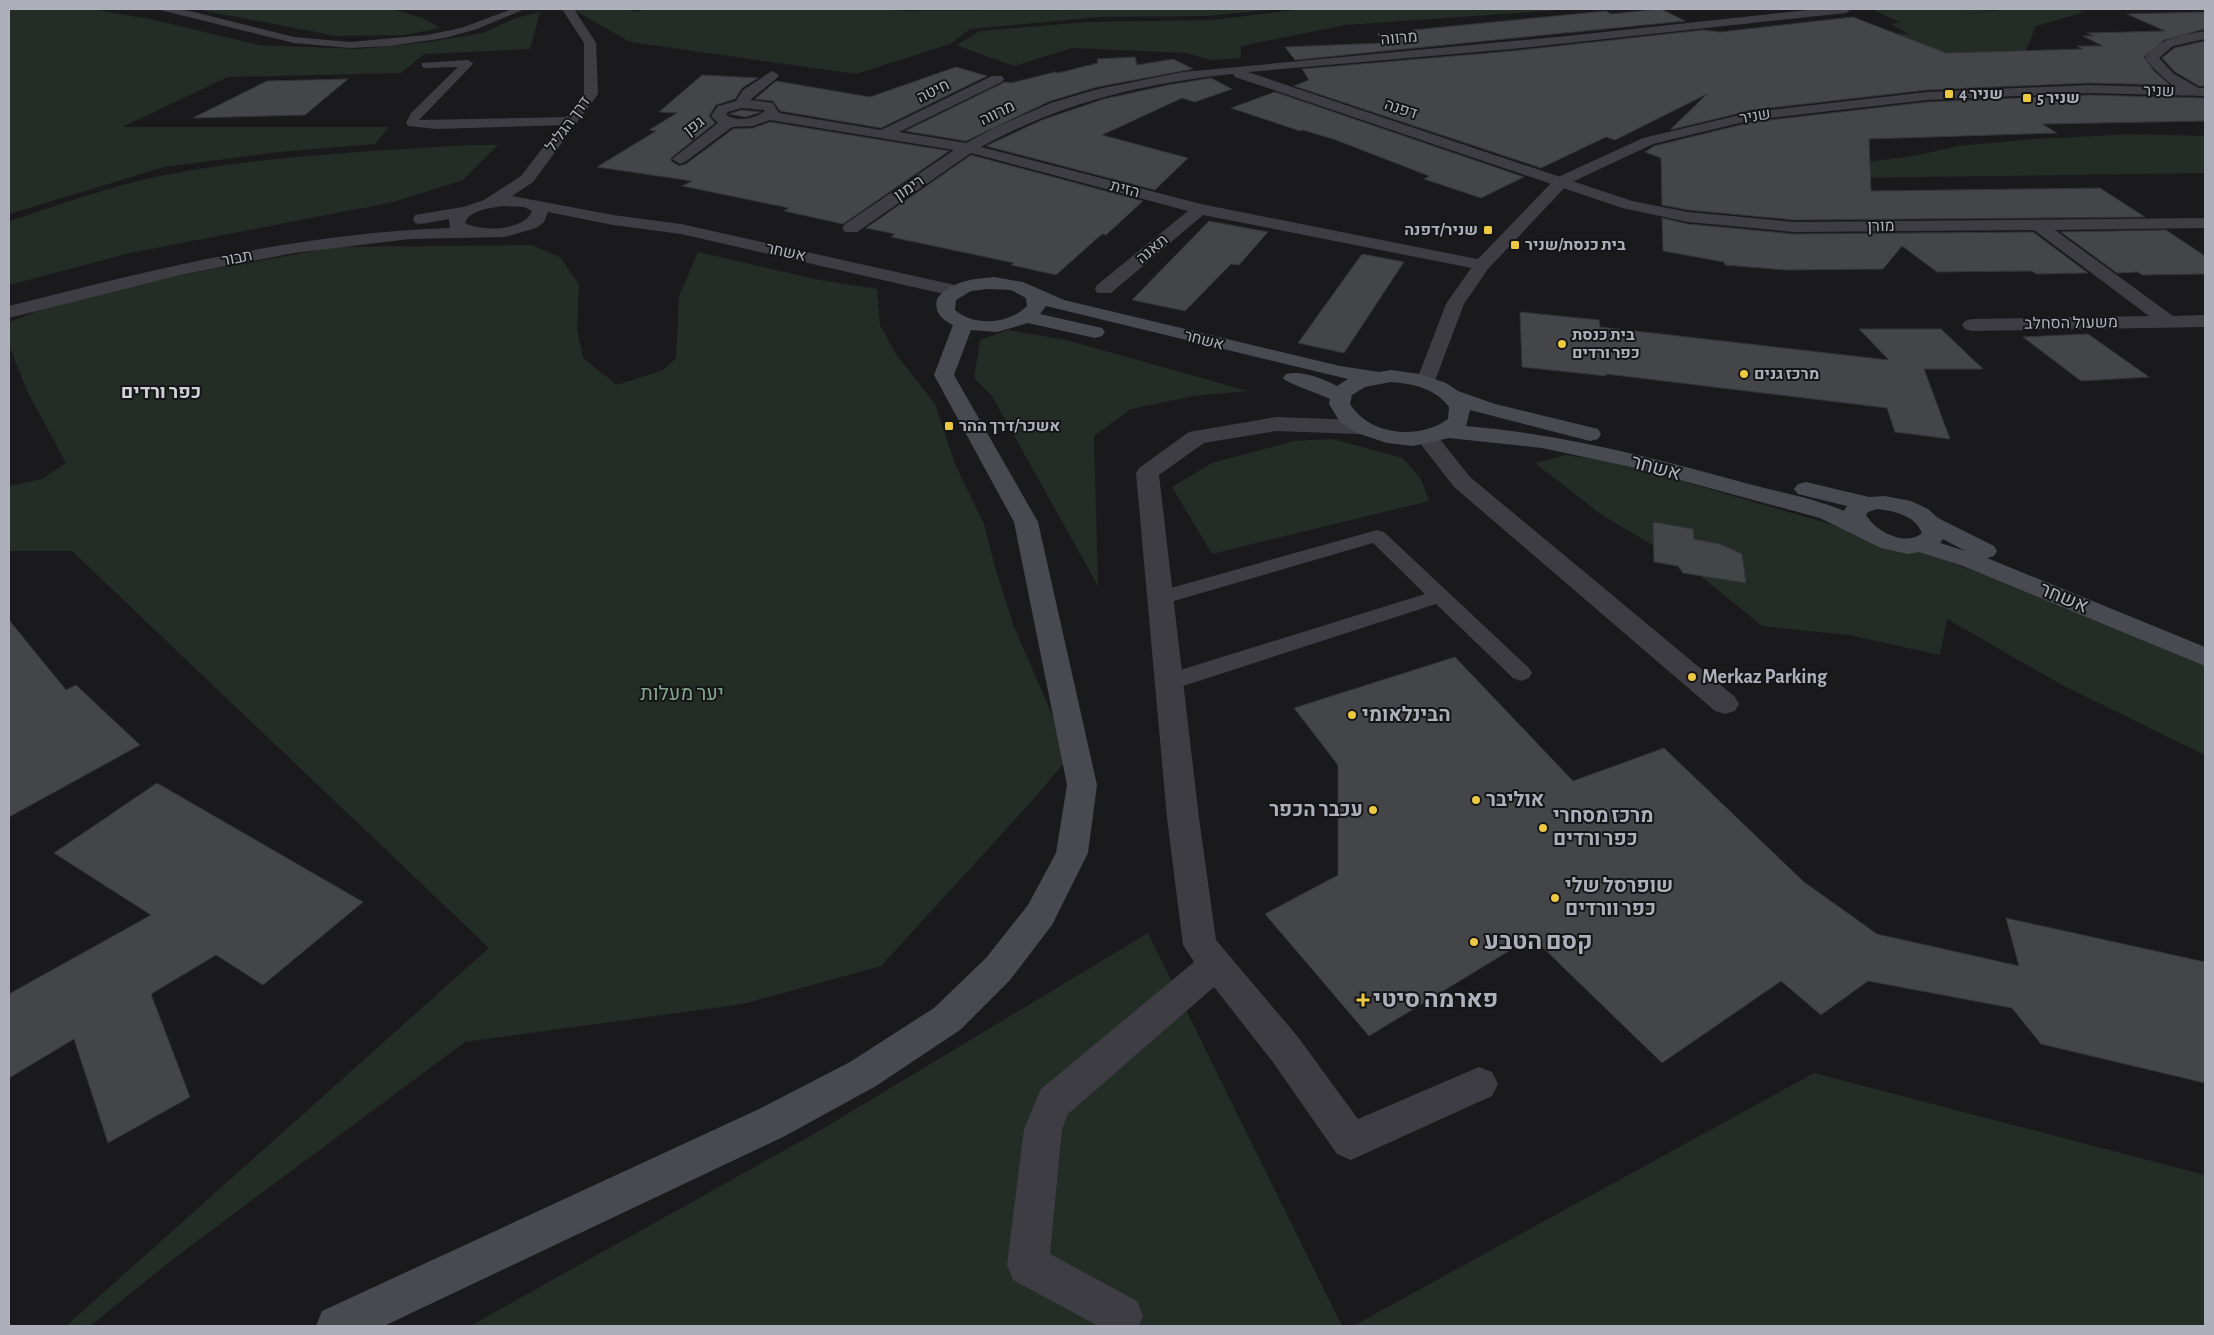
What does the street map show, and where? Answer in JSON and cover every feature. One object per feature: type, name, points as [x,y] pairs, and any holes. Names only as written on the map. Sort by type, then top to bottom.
[{"type":"main road","name":"אשחר","points":[[957,291],[968,286],[994,283],[1020,286],[1035,296],[1058,304],[1340,372],[1374,377],[1400,377],[1426,382],[1451,396],[1488,409],[1865,503],[1890,503],[1904,507],[1916,512],[1926,534],[1972,561],[2205,657]]},
{"type":"main road","points":[[957,291],[948,297],[945,304],[946,311],[953,318],[964,322],[996,325],[1026,318],[1037,307],[1035,296]]},
{"type":"main road","name":"אשחר","points":[[1026,318],[1202,354],[1322,386],[1340,396]]},
{"type":"main road","points":[[338,1326],[771,1123],[863,1074],[947,1019],[998,969],[1040,916],[1072,853],[1082,785],[1026,522],[944,375],[964,322]]},
{"type":"main road","points":[[1358,427],[1342,412],[1339,406],[1340,396],[1347,387],[1374,377]]},
{"type":"main road","points":[[1436,434],[1458,422],[1460,407],[1451,396]]},
{"type":"main road","name":"אשחר","points":[[1358,427],[1379,435],[1404,439],[1436,434],[1480,432],[1588,450],[1828,513],[1885,541],[1900,545],[1926,534],[1979,549],[2205,636]]},
{"type":"main road","points":[[1861,528],[1855,520],[1854,513],[1857,507],[1865,503]]},
{"type":"street","name":"דרך הגליל","points":[[490,203],[526,179],[568,121],[591,94],[590,42],[568,9]]},
{"type":"street","name":"מרווה","points":[[968,148],[997,130],[1055,106],[1107,90],[1162,80],[1230,71],[1536,43],[1846,9]]},
{"type":"street","points":[[2199,92],[2169,77],[2152,58],[2159,47],[2184,38],[2205,35]]},
{"type":"street","name":"דפנה","points":[[1230,71],[1562,181]]},
{"type":"street","points":[[742,104],[748,93],[772,75]]},
{"type":"street","name":"חיטה","points":[[884,134],[997,79]]},
{"type":"street","name":"שניר","points":[[1426,382],[1455,304],[1482,265],[1562,181],[1648,141],[1752,116],[1927,96],[2088,90],[2199,92]]},
{"type":"street","points":[[742,104],[768,106],[773,112],[769,116],[751,122],[729,122],[720,119],[720,111],[742,104]]},
{"type":"street","name":"הזית","points":[[769,116],[968,148],[1200,209],[1482,265]]},
{"type":"street","name":"גפן","points":[[680,159],[729,122]]},
{"type":"street","name":"רימון","points":[[851,228],[968,148]]},
{"type":"street","points":[[513,230],[538,218],[541,210],[533,204],[526,179]]},
{"type":"street","name":"מורן","points":[[1562,181],[1628,205],[1688,217],[1741,224],[1795,227],[2205,223]]},
{"type":"street","name":"אשחר","points":[[490,203],[533,204],[613,220],[681,229],[957,291]]},
{"type":"street","name":"תבור","points":[[9,299],[82,280],[228,248],[466,212],[490,203]]},
{"type":"street","name":"תאנה","points":[[1104,289],[1200,209]]},
{"type":"street","points":[[466,212],[456,221],[461,230],[469,232]]},
{"type":"street","name":"אשחר","points":[[513,230],[613,220]]},
{"type":"street","name":"משעול הסחלב","points":[[2037,224],[2170,322]]},
{"type":"street","name":"תבור","points":[[9,312],[149,276],[270,251],[369,236],[469,232],[490,234],[513,230]]},
{"type":"street","name":"משעול הסחלב","points":[[1972,325],[2205,321]]},
{"type":"street","points":[[1358,427],[1276,424],[1197,437],[1147,472],[1183,818],[1200,945],[1284,1049],[1351,1141],[1479,1084]]},
{"type":"street","points":[[1436,434],[1462,482],[1725,704]]},
{"type":"street","points":[[1122,1316],[1028,1266],[1044,1129],[1054,1102],[1215,965]]},
{"type":"lane","points":[[161,9],[192,12],[286,38],[321,44],[389,43],[445,35],[520,9]]},
{"type":"lane","points":[[426,65],[468,63],[415,115],[412,123],[436,125],[568,121]]},
{"type":"lane","points":[[1160,598],[1377,536],[1521,673]]},
{"type":"lane","points":[[1169,682],[1440,596]]},
{"type":"green space","points":[[2039,7],[2055,7],[2085,12],[2036,26],[2021,62],[1980,75],[1884,33],[1908,34],[1891,24],[1900,22],[1871,9],[2001,9],[1959,15]]},
{"type":"green space","points":[[9,9],[91,9],[150,19],[259,45],[359,49],[429,42],[483,33],[516,18],[540,12],[530,49],[424,54],[401,73],[228,77],[122,127],[389,127],[375,144],[279,152],[164,167],[9,214]]},
{"type":"green space","points":[[195,9],[390,9],[420,17],[441,28],[405,35],[336,36]]},
{"type":"green space","points":[[575,9],[628,9],[635,12],[647,9],[870,9],[906,11],[1278,9],[1207,16],[1100,17],[970,29],[950,44],[856,74],[630,42]]},
{"type":"green space","points":[[1303,9],[1573,9],[1346,25],[1241,46],[1241,58],[1211,60],[1186,53],[1072,48],[1014,66],[956,45],[980,31],[1088,22],[1212,20]]},
{"type":"green space","points":[[2134,134],[2205,136],[2205,173],[1779,179],[1837,165],[1907,157],[1959,146],[2035,139]]},
{"type":"green space","points":[[498,145],[463,180],[394,202],[130,253],[9,285],[9,221],[106,190],[165,175],[241,163],[318,155]]},
{"type":"green space","name":"יער מעלות","points":[[532,245],[560,257],[579,285],[577,329],[583,358],[617,385],[663,370],[676,358],[679,296],[698,252],[815,279],[877,289],[880,325],[896,354],[935,404],[955,464],[984,524],[1014,627],[1070,756],[1030,803],[881,966],[743,1004],[465,1042],[177,1256],[90,1326],[66,1326],[489,948],[72,551],[9,551],[9,486],[42,479],[66,463],[27,391],[9,345],[9,322],[65,301],[148,281],[336,247]]},
{"type":"green space","points":[[1008,330],[1066,340],[1248,391],[1193,396],[1131,409],[1094,436],[1098,586],[992,396],[974,378],[980,340]]},
{"type":"green space","points":[[1332,439],[1403,458],[1421,479],[1429,501],[1212,554],[1172,487],[1212,463],[1294,441]]},
{"type":"green space","points":[[1565,455],[1612,461],[1861,533],[1942,559],[2074,608],[2205,666],[2205,755],[2062,685],[1947,619],[1940,655],[1849,635],[1762,626],[1687,565],[1603,516],[1535,463]]},
{"type":"green space","points":[[1148,933],[1342,1326],[470,1326],[819,1131]]},
{"type":"green space","points":[[1814,1073],[2205,1175],[2205,1326],[1353,1326]]},
{"type":"building","points":[[1661,9],[1685,21],[1295,60],[1285,47],[1385,43],[1377,34],[1416,32],[1413,30],[1606,11],[1611,14]]},
{"type":"building","points":[[2205,12],[2205,29],[2164,40],[2144,57],[2154,71],[2170,85],[2088,83],[1927,90],[1752,110],[1670,130],[1707,94],[1615,140],[1606,137],[1541,168],[1294,86],[1309,80],[1302,69],[1512,51],[1703,30],[1720,32],[1853,17],[1946,53],[2083,49],[2077,46],[2103,46],[2083,36],[2094,36],[2087,33],[2165,31],[2127,14]]},
{"type":"building","points":[[2205,41],[2205,86],[2199,86],[2175,72],[2162,58],[2174,48]]},
{"type":"building","points":[[1135,57],[1137,65],[1173,59],[1193,69],[1097,87],[1050,101],[966,141],[905,131],[1005,82],[1011,83],[1098,63],[1097,59]]},
{"type":"building","points":[[956,67],[987,76],[881,128],[780,111],[773,101],[755,99],[776,81],[870,97]]},
{"type":"building","points":[[702,75],[758,78],[742,88],[735,99],[716,105],[709,116],[715,123],[671,158],[671,161],[679,166],[686,164],[733,129],[753,128],[770,122],[949,151],[843,224],[784,211],[789,208],[682,186],[692,181],[597,167],[656,131],[649,130],[677,113],[659,112]]},
{"type":"building","points":[[1211,78],[1232,89],[1195,102],[1182,98],[1102,135],[1188,158],[1155,190],[986,146],[1042,120],[1104,99]]},
{"type":"building","points":[[348,79],[305,115],[193,118],[267,81]]},
{"type":"building","points":[[1275,92],[1524,177],[1481,198],[1424,179],[1429,176],[1336,140],[1303,130],[1300,131],[1231,108]]},
{"type":"building","points":[[2088,95],[2205,98],[2205,121],[2042,124],[2057,133],[1869,139],[1871,191],[2100,188],[2145,217],[1795,220],[1688,210],[1662,205],[1661,158],[1645,152],[1654,146],[1752,122],[1927,102]]},
{"type":"building","points":[[741,110],[761,112],[746,117],[729,114]]},
{"type":"building","points":[[971,155],[1143,201],[1106,235],[1102,234],[1056,275],[1011,265],[1014,263],[891,237],[895,234],[866,228]]},
{"type":"building","points":[[1662,218],[1688,224],[1795,234],[2033,232],[2088,273],[2036,274],[2032,271],[1937,272],[1902,246],[1883,269],[1786,270],[1725,265],[1724,262],[1663,251]]},
{"type":"building","points":[[1209,221],[1268,232],[1239,265],[1231,264],[1185,311],[1132,300]]},
{"type":"building","points":[[2166,230],[2205,256],[2205,274],[2142,275],[2138,272],[2117,273],[2061,232]]},
{"type":"building","points":[[1362,254],[1404,262],[1344,353],[1298,343]]},
{"type":"building","points":[[1520,312],[1599,320],[1600,327],[1889,360],[1859,329],[1941,329],[1983,369],[1924,369],[1950,439],[1895,432],[1887,408],[1606,374],[1606,376],[1522,367]]},
{"type":"building","points":[[2088,334],[2149,377],[2081,381],[2023,337]]},
{"type":"building","points":[[1653,522],[1693,529],[1694,539],[1720,544],[1742,554],[1746,583],[1683,573],[1678,566],[1654,562]]},
{"type":"building","points":[[9,620],[66,690],[76,685],[140,745],[9,817]]},
{"type":"building","name":"מרכז מסחרי כפר ורדים","points":[[1455,657],[1573,781],[1664,748],[1804,882],[1877,934],[2019,966],[2006,918],[2205,962],[2205,1083],[2041,1044],[2012,1008],[1868,981],[1821,1015],[1781,981],[1662,1063],[1532,937],[1369,1036],[1265,914],[1338,875],[1338,765],[1294,708]]},
{"type":"building","points":[[157,783],[363,902],[263,985],[216,955],[151,994],[190,1097],[108,1143],[74,1039],[9,1078],[9,994],[151,915],[54,853]]},
{"type":"place","name":"שניר 4","points":[[1949,94]]},
{"type":"place","name":"שניר 5","points":[[2027,98]]},
{"type":"place","name":"שניר/דפנה","points":[[1488,230]]},
{"type":"place","name":"בית כנסת/שניר","points":[[1515,245]]},
{"type":"place","name":"בית כנסת כפר ורדים","points":[[1562,344]]},
{"type":"place","name":"מרכז גנים","points":[[1744,374]]},
{"type":"place","name":"אשכר/דרך ההר","points":[[949,426]]},
{"type":"place","name":"Merkaz Parking","points":[[1692,677]]},
{"type":"place","name":"הבינלאומי","points":[[1352,715]]},
{"type":"place","name":"אוליבר","points":[[1476,800]]},
{"type":"place","name":"עכבר הכפר","points":[[1373,810]]},
{"type":"place","name":"מרכז מסחרי כפר ורדים","points":[[1543,828]]},
{"type":"place","name":"שופרסל שלי כפר וורדים","points":[[1555,898]]},
{"type":"place","name":"קסם הטבע","points":[[1474,942]]},
{"type":"place","name":"פארמה סיטי","points":[[1363,1000]]},
{"type":"district","name":"כפר ורדים","points":[[161,392]]}]
